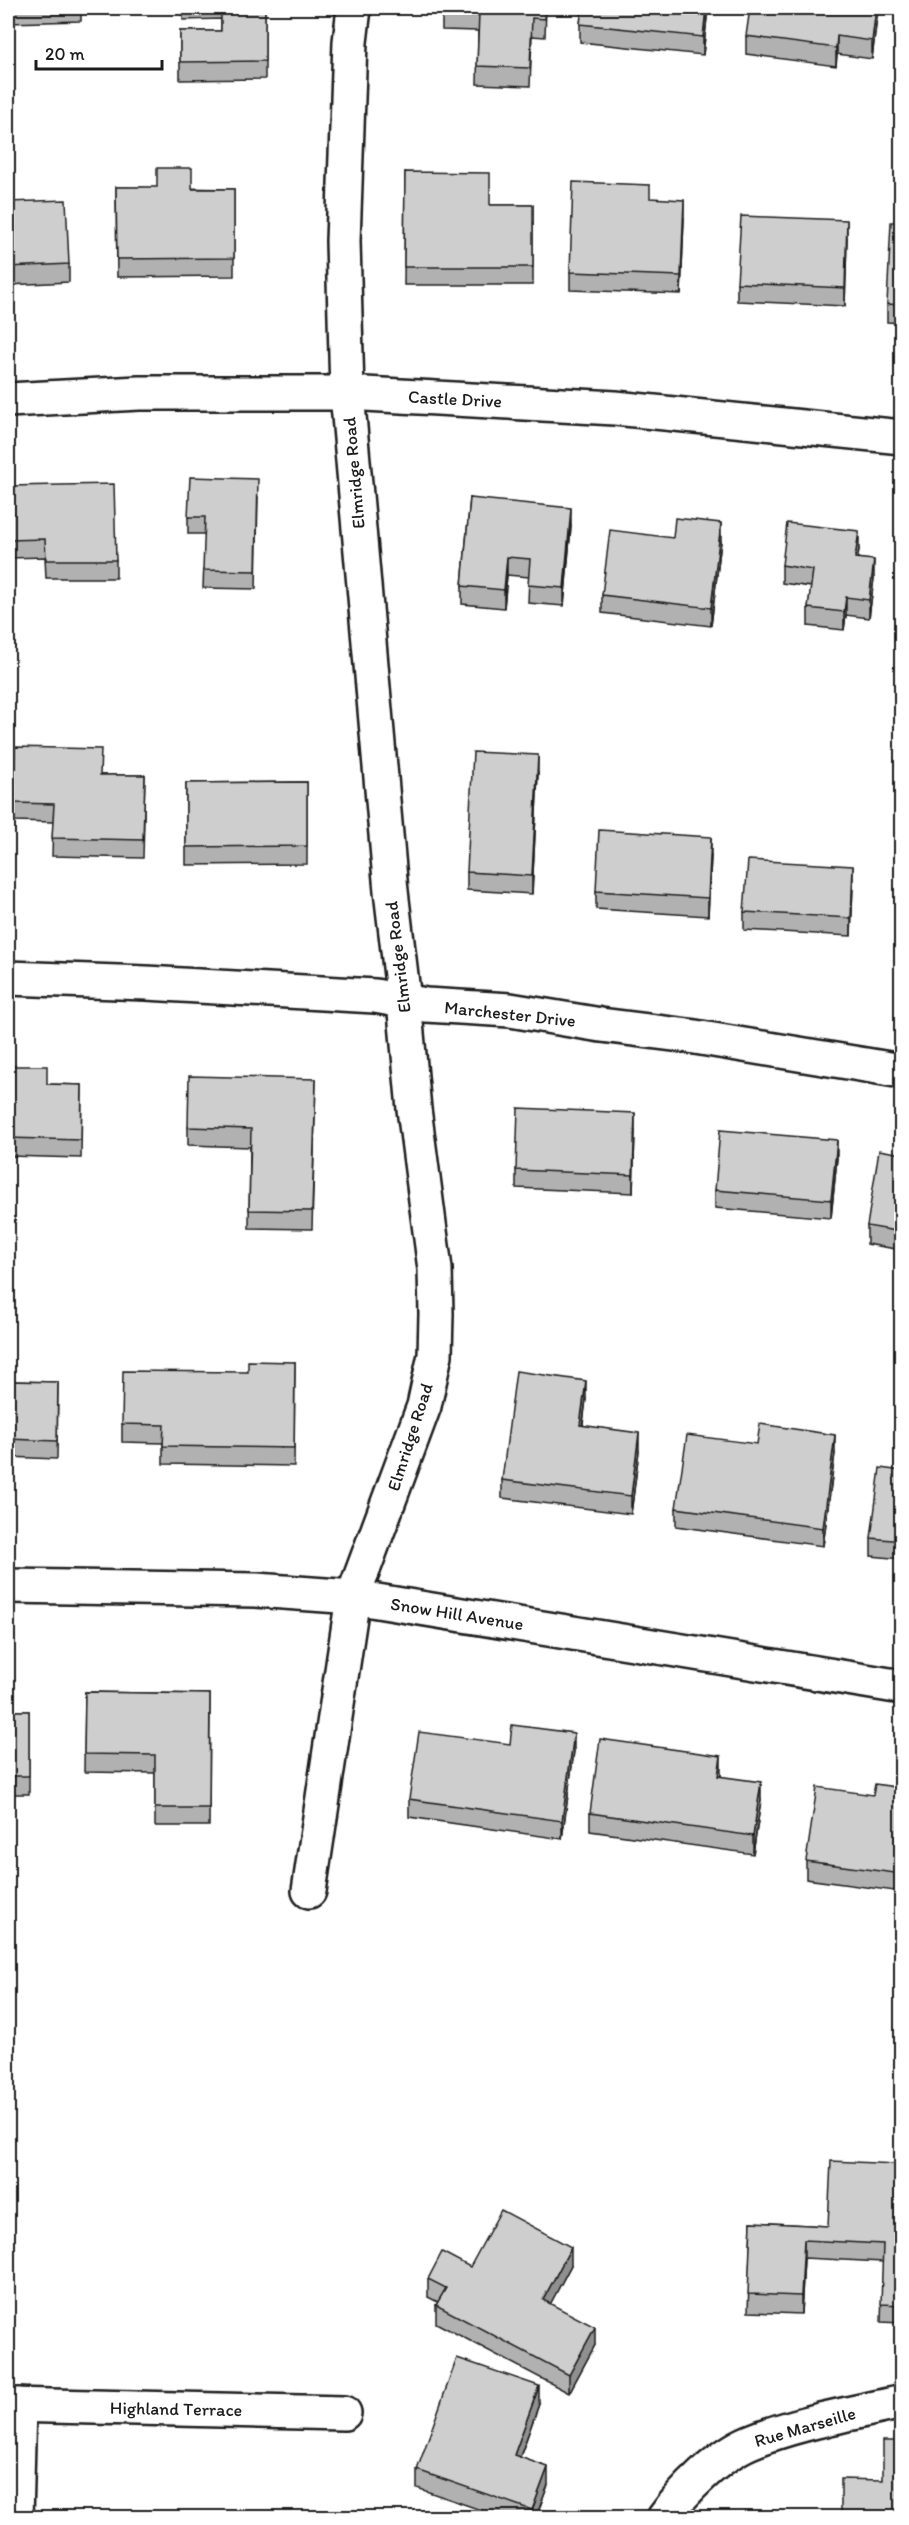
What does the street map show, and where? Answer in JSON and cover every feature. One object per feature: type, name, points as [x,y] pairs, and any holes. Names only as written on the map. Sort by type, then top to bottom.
[{"type":"street","name":"Elmridge Road","points":[[309,1891],[353,1597],[424,1406],[435,1354],[435,1269],[414,1109],[391,891],[347,393],[343,241],[350,42],[354,8]]},
{"type":"street","name":"Castle Drive","points":[[8,400],[139,393],[347,393],[615,408],[902,437]]},
{"type":"street","name":"Marchester Drive","points":[[8,978],[146,982],[375,996],[426,1005],[510,1010],[689,1036],[902,1071]]},
{"type":"street","name":"Snow Hill Avenue","points":[[8,1586],[256,1590],[353,1597],[902,1687]]},
{"type":"street","name":"Rue Marseille","points":[[664,2517],[705,2471],[748,2443],[797,2426],[902,2402]]},
{"type":"street","name":"Highland Terrace","points":[[13,2405],[344,2413]]},
{"type":"street","points":[[13,2405],[16,2517]]},
{"type":"building","points":[[221,8],[265,8],[265,61],[180,62],[180,31],[221,31]]},
{"type":"building","points":[[442,8],[545,8],[545,19],[532,18],[530,68],[477,66],[479,13],[442,12]]},
{"type":"building","points":[[582,8],[706,8],[703,37],[580,24]]},
{"type":"building","points":[[750,8],[876,8],[872,41],[837,36],[836,48],[746,36]]},
{"type":"building","points":[[157,168],[192,168],[192,189],[234,189],[234,258],[117,259],[116,187],[157,187]]},
{"type":"building","points":[[405,172],[490,173],[490,205],[533,205],[533,267],[404,267]]},
{"type":"building","points":[[573,182],[650,185],[650,198],[684,200],[681,276],[570,272]]},
{"type":"building","points":[[66,200],[69,264],[8,267],[8,202]]},
{"type":"building","points":[[741,216],[847,220],[845,288],[737,283]]},
{"type":"building","points":[[891,222],[902,222],[902,305],[887,304]]},
{"type":"building","points":[[190,477],[258,479],[256,571],[203,570],[205,517],[188,517]]},
{"type":"building","points":[[114,484],[116,560],[46,560],[45,539],[8,540],[8,486]]},
{"type":"building","points":[[470,498],[571,508],[564,588],[528,585],[530,559],[507,557],[504,590],[462,586]]},
{"type":"building","points":[[675,518],[721,523],[711,608],[602,595],[610,530],[673,538]]},
{"type":"building","points":[[787,523],[859,531],[855,558],[874,560],[869,600],[846,597],[844,612],[808,608],[813,570],[782,565]]},
{"type":"building","points":[[15,747],[101,749],[100,775],[145,775],[143,840],[52,838],[54,804],[14,803]]},
{"type":"building","points":[[473,752],[538,755],[532,876],[467,872]]},
{"type":"building","points":[[307,782],[307,846],[186,847],[186,783]]},
{"type":"building","points":[[599,830],[711,837],[708,898],[596,891]]},
{"type":"building","points":[[748,860],[853,866],[851,918],[744,912]]},
{"type":"building","points":[[8,1066],[47,1066],[47,1084],[82,1085],[81,1140],[8,1138]]},
{"type":"building","points":[[189,1076],[316,1079],[312,1211],[249,1210],[251,1129],[188,1127]]},
{"type":"building","points":[[518,1108],[635,1113],[633,1175],[516,1170]]},
{"type":"building","points":[[720,1130],[837,1140],[831,1200],[715,1190]]},
{"type":"building","points":[[879,1150],[902,1154],[902,1232],[867,1226]]},
{"type":"building","points":[[248,1361],[295,1362],[294,1448],[163,1446],[164,1425],[122,1424],[123,1371],[248,1372]]},
{"type":"building","points":[[516,1371],[586,1381],[580,1425],[639,1433],[631,1496],[502,1480]]},
{"type":"building","points":[[8,1381],[58,1382],[57,1441],[8,1439]]},
{"type":"building","points":[[760,1424],[835,1435],[823,1528],[676,1508],[687,1435],[757,1444]]},
{"type":"building","points":[[880,1468],[902,1471],[902,1541],[871,1538]]},
{"type":"building","points":[[85,1692],[210,1694],[209,1808],[155,1808],[155,1755],[84,1754]]},
{"type":"building","points":[[8,1711],[29,1711],[29,1776],[8,1776]]},
{"type":"building","points":[[512,1725],[574,1733],[562,1821],[409,1799],[419,1732],[510,1744]]},
{"type":"building","points":[[600,1739],[721,1756],[718,1776],[761,1782],[753,1836],[590,1813]]},
{"type":"building","points":[[875,1784],[902,1788],[902,1874],[806,1861],[817,1787],[873,1795]]},
{"type":"building","points":[[898,2151],[902,2151],[902,2305],[881,2304],[883,2244],[804,2240],[801,2296],[748,2294],[751,2222],[828,2226],[831,2161],[897,2164]]},
{"type":"building","points":[[501,2210],[571,2247],[543,2300],[595,2327],[569,2375],[436,2305],[446,2288],[428,2279],[442,2252],[470,2267]]},
{"type":"building","points":[[457,2358],[539,2386],[514,2455],[548,2467],[532,2510],[417,2470]]},
{"type":"building","points":[[883,2441],[902,2441],[902,2517],[841,2517],[841,2479],[883,2480]]}]
